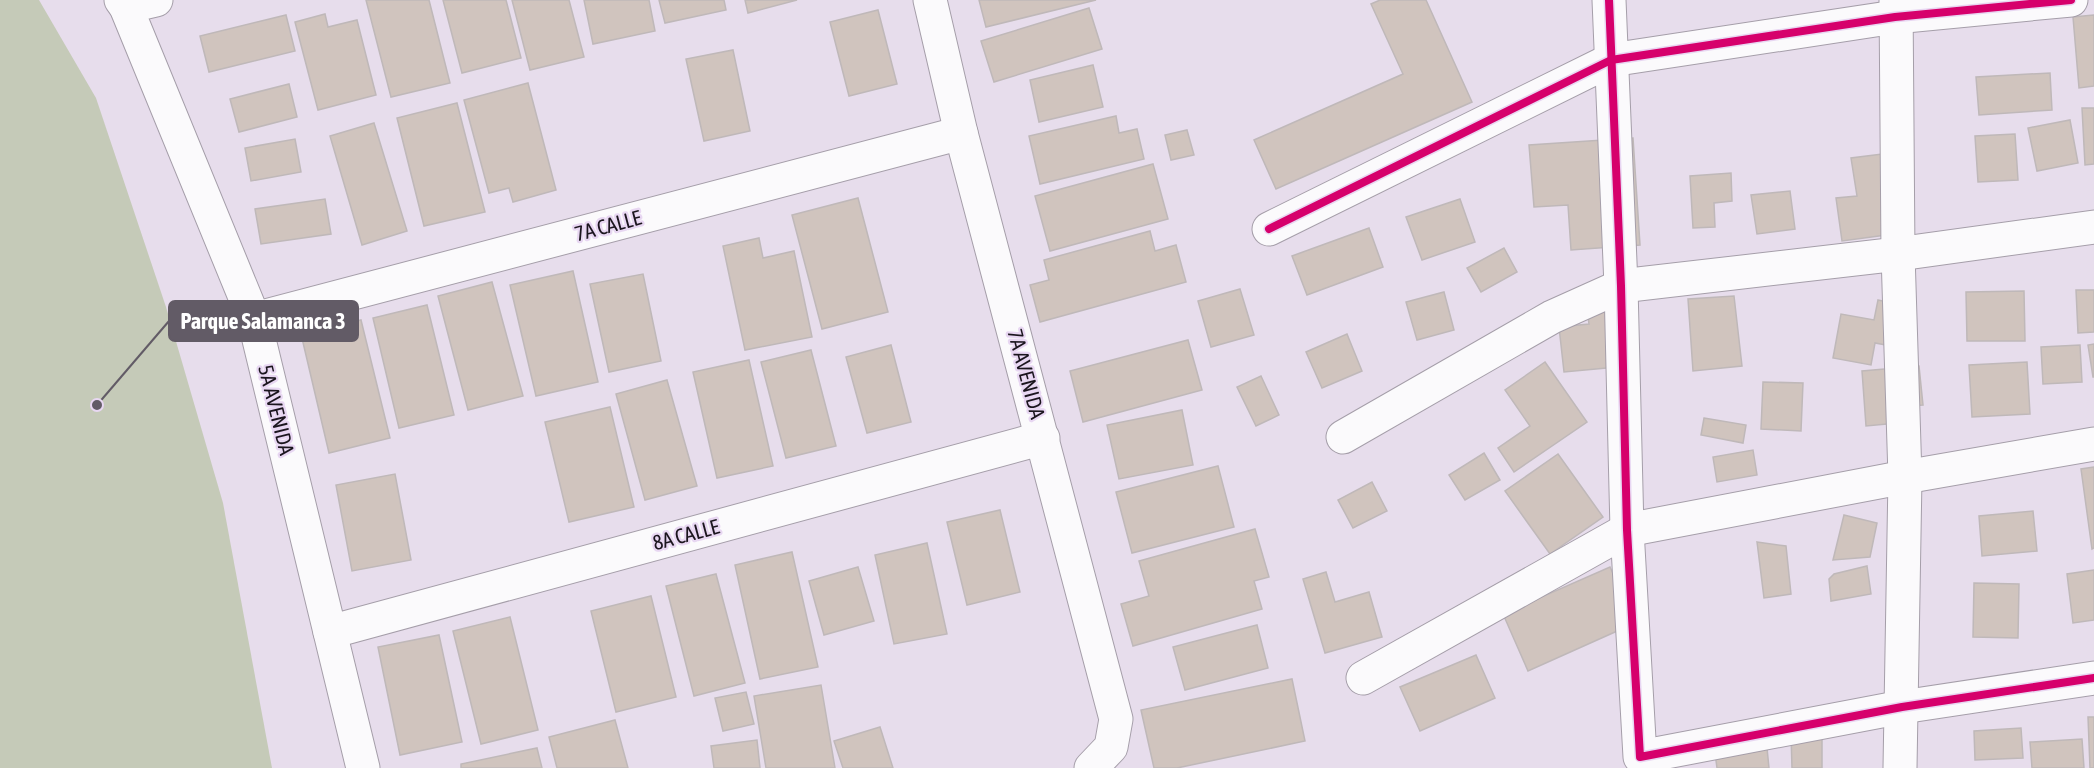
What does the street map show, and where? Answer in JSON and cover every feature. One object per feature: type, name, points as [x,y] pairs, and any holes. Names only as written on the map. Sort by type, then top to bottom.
[{"type":"street","name":"7A AVENIDA","points":[[930,0],[961,133],[1116,719],[1101,758]]},
{"type":"street","points":[[1609,0],[1621,286],[1627,530],[1640,758],[1902,707],[2094,678]]},
{"type":"street","points":[[1269,229],[1611,60],[1896,8],[2071,0]]},
{"type":"street","name":"5A AVENIDA","points":[[134,2],[254,319],[363,768]]},
{"type":"street","points":[[1896,8],[1898,254],[1905,477],[1900,768]]},
{"type":"street","name":"7A CALLE","points":[[254,319],[961,133]]},
{"type":"street","points":[[1343,437],[1552,317],[1621,286],[1898,254],[2094,227]]},
{"type":"street","name":"8A CALLE","points":[[330,633],[1043,438]]},
{"type":"street","points":[[1363,678],[1627,530],[2094,444]]},
{"type":"green space","points":[[0,0],[39,0],[96,98],[166,307],[223,503],[272,768],[0,768]]},
{"type":"building","points":[[366,0],[429,0],[450,83],[391,97]]},
{"type":"building","points":[[443,0],[506,0],[521,58],[462,73]]},
{"type":"building","points":[[512,0],[569,0],[584,57],[530,70]]},
{"type":"building","points":[[584,0],[649,0],[655,31],[593,44]]},
{"type":"building","points":[[659,0],[724,0],[726,10],[665,23]]},
{"type":"building","points":[[745,0],[797,0],[748,13]]},
{"type":"building","points":[[979,0],[1096,0],[986,27]]},
{"type":"building","points":[[1380,0],[1426,0],[1472,102],[1276,189],[1254,140],[1403,74],[1371,4]]},
{"type":"building","points":[[1089,8],[1102,49],[994,82],[981,41]]},
{"type":"building","points":[[878,10],[897,84],[849,96],[830,22]]},
{"type":"building","points":[[325,14],[328,27],[357,20],[376,95],[318,110],[295,22]]},
{"type":"building","points":[[286,15],[295,51],[209,72],[200,36]]},
{"type":"building","points":[[2094,15],[2094,86],[2079,88],[2073,17]]},
{"type":"building","points":[[733,50],[750,131],[704,141],[686,59]]},
{"type":"building","points":[[1093,65],[1103,107],[1039,122],[1030,80]]},
{"type":"building","points":[[2050,73],[2052,110],[1979,115],[1976,77]]},
{"type":"building","points":[[528,83],[556,190],[513,202],[509,188],[489,193],[464,100]]},
{"type":"building","points":[[289,84],[297,117],[239,132],[230,99]]},
{"type":"building","points":[[457,103],[485,212],[424,226],[397,118]]},
{"type":"building","points":[[2082,108],[2094,108],[2094,164],[2085,165]]},
{"type":"building","points":[[1116,116],[1119,133],[1137,129],[1144,159],[1040,184],[1029,136]]},
{"type":"building","points":[[2070,120],[2078,163],[2037,171],[2028,128]]},
{"type":"building","points":[[374,123],[407,231],[362,245],[330,136]]},
{"type":"building","points":[[1187,130],[1194,155],[1171,160],[1165,135]]},
{"type":"building","points":[[2015,134],[2018,180],[1978,182],[1975,136]]},
{"type":"building","points":[[1633,138],[1640,245],[1571,250],[1568,205],[1534,207],[1529,145]]},
{"type":"building","points":[[295,139],[301,172],[251,181],[245,148]]},
{"type":"building","points":[[1890,153],[1901,233],[1842,241],[1836,198],[1857,196],[1851,158]]},
{"type":"building","points":[[1153,164],[1168,219],[1050,251],[1035,196]]},
{"type":"building","points":[[1731,173],[1732,201],[1714,203],[1715,227],[1693,228],[1690,176]]},
{"type":"building","points":[[1790,191],[1795,229],[1757,234],[1751,195]]},
{"type":"building","points":[[858,198],[888,312],[822,329],[792,215]]},
{"type":"building","points":[[325,199],[331,234],[261,244],[255,209]]},
{"type":"building","points":[[1460,199],[1475,242],[1422,260],[1406,217]]},
{"type":"building","points":[[1369,228],[1383,267],[1307,295],[1292,256]]},
{"type":"building","points":[[1150,231],[1155,251],[1176,245],[1186,282],[1040,322],[1030,285],[1049,280],[1044,260]]},
{"type":"building","points":[[759,238],[763,258],[794,251],[812,337],[745,350],[723,246]]},
{"type":"building","points":[[1504,248],[1517,272],[1481,292],[1467,268]]},
{"type":"building","points":[[573,271],[598,382],[536,396],[510,285]]},
{"type":"building","points":[[643,274],[661,361],[609,372],[590,284]]},
{"type":"building","points":[[492,282],[523,396],[468,410],[438,296]]},
{"type":"building","points":[[1240,289],[1254,335],[1211,347],[1198,301]]},
{"type":"building","points":[[1620,290],[1628,366],[1564,372],[1559,327],[1589,324],[1585,293]]},
{"type":"building","points":[[2076,290],[2094,290],[2094,332],[2078,333]]},
{"type":"building","points":[[2024,291],[2025,341],[1967,341],[1966,292]]},
{"type":"building","points":[[1444,292],[1454,330],[1417,340],[1406,302]]},
{"type":"building","points":[[1734,296],[1742,366],[1693,371],[1688,299]]},
{"type":"building","points":[[1878,300],[1916,308],[1896,347],[1875,343],[1871,365],[1833,358],[1841,314],[1874,320]]},
{"type":"building","points":[[427,305],[454,415],[399,428],[373,318]]},
{"type":"building","points":[[361,320],[390,438],[329,453],[301,334]]},
{"type":"building","points":[[1347,334],[1362,371],[1322,388],[1306,352]]},
{"type":"building","points":[[1188,340],[1202,390],[1083,422],[1070,371]]},
{"type":"building","points":[[2094,344],[2094,377],[2093,377],[2088,345]]},
{"type":"building","points":[[891,345],[911,422],[867,433],[846,357]]},
{"type":"building","points":[[2080,345],[2082,382],[2043,384],[2041,347]]},
{"type":"building","points":[[811,350],[836,446],[786,458],[761,362]]},
{"type":"building","points":[[749,360],[773,466],[717,478],[693,372]]},
{"type":"building","points":[[1545,362],[1587,422],[1514,472],[1498,448],[1530,426],[1505,390]]},
{"type":"building","points":[[2027,362],[2030,414],[1972,417],[1969,365]]},
{"type":"building","points":[[1919,366],[1923,405],[1906,406],[1908,422],[1866,426],[1862,371]]},
{"type":"building","points":[[1261,376],[1279,415],[1256,426],[1237,387]]},
{"type":"building","points":[[667,380],[697,486],[645,500],[616,394]]},
{"type":"building","points":[[1763,382],[1803,383],[1801,431],[1761,429]]},
{"type":"building","points":[[610,407],[634,507],[569,522],[545,422]]},
{"type":"building","points":[[1182,410],[1193,465],[1119,479],[1107,425]]},
{"type":"building","points":[[1704,418],[1746,425],[1743,443],[1701,435]]},
{"type":"building","points":[[1753,450],[1757,475],[1717,482],[1713,457]]},
{"type":"building","points":[[1484,453],[1500,480],[1465,500],[1449,475]]},
{"type":"building","points":[[1558,454],[1603,517],[1550,554],[1505,491]]},
{"type":"building","points":[[1218,466],[1234,527],[1132,553],[1116,492]]},
{"type":"building","points":[[2094,467],[2094,548],[2092,549],[2081,469]]},
{"type":"building","points":[[395,474],[411,560],[352,571],[336,485]]},
{"type":"building","points":[[1372,482],[1387,511],[1353,528],[1338,500]]},
{"type":"building","points":[[1000,510],[1020,592],[967,605],[947,522]]},
{"type":"building","points":[[2033,511],[2037,551],[1982,556],[1979,516]]},
{"type":"building","points":[[1844,515],[1877,523],[1870,557],[1833,560]]},
{"type":"building","points":[[1255,529],[1269,577],[1254,581],[1262,609],[1133,646],[1121,604],[1149,596],[1139,561]]},
{"type":"building","points":[[1757,542],[1786,546],[1791,594],[1764,598]]},
{"type":"building","points":[[927,543],[947,634],[894,644],[875,555]]},
{"type":"building","points":[[792,552],[818,667],[760,679],[735,565]]},
{"type":"building","points":[[1867,566],[1871,594],[1831,601],[1829,579],[1834,574]]},
{"type":"building","points":[[858,567],[874,621],[824,635],[809,581]]},
{"type":"building","points":[[1610,567],[1635,623],[1528,671],[1503,614]]},
{"type":"building","points":[[2094,570],[2094,620],[2073,623],[2067,574]]},
{"type":"building","points":[[1326,572],[1335,602],[1369,592],[1382,637],[1325,653],[1303,579]]},
{"type":"building","points":[[716,574],[745,683],[694,696],[666,586]]},
{"type":"building","points":[[1974,583],[2019,584],[2018,638],[1973,637]]},
{"type":"building","points":[[651,596],[676,697],[616,712],[591,611]]},
{"type":"building","points":[[510,617],[538,730],[481,744],[453,631]]},
{"type":"building","points":[[1257,625],[1268,668],[1185,690],[1173,647]]},
{"type":"building","points":[[439,635],[462,742],[400,755],[378,647]]},
{"type":"building","points":[[1476,655],[1495,698],[1420,731],[1400,687]]},
{"type":"building","points":[[1292,679],[1305,741],[1177,768],[1154,768],[1141,710]]},
{"type":"building","points":[[821,685],[835,768],[766,768],[754,696]]},
{"type":"building","points":[[746,692],[754,724],[723,731],[715,698]]},
{"type":"building","points":[[2088,717],[2094,717],[2094,768],[2090,768]]},
{"type":"building","points":[[615,720],[628,768],[557,768],[549,737]]},
{"type":"building","points":[[880,727],[893,768],[843,768],[834,741]]},
{"type":"building","points":[[2021,728],[2023,758],[1975,760],[1974,731]]},
{"type":"building","points":[[1791,734],[1822,734],[1822,768],[1792,768]]},
{"type":"building","points":[[2082,739],[2084,768],[2032,768],[2030,742]]},
{"type":"building","points":[[757,740],[760,768],[714,768],[711,746]]},
{"type":"building","points":[[537,748],[542,768],[461,768],[461,764]]},
{"type":"building","points":[[1767,748],[1769,768],[1717,768],[1715,753]]},
{"type":"cycle path","points":[[1609,0],[1621,286],[1627,530],[1640,757],[1902,707],[2094,678]]},
{"type":"cycle path","points":[[1269,229],[1611,60],[1895,17],[2071,0]]},
{"type":"place","name":"Parque Salamanca 3","points":[[97,405]]}]
